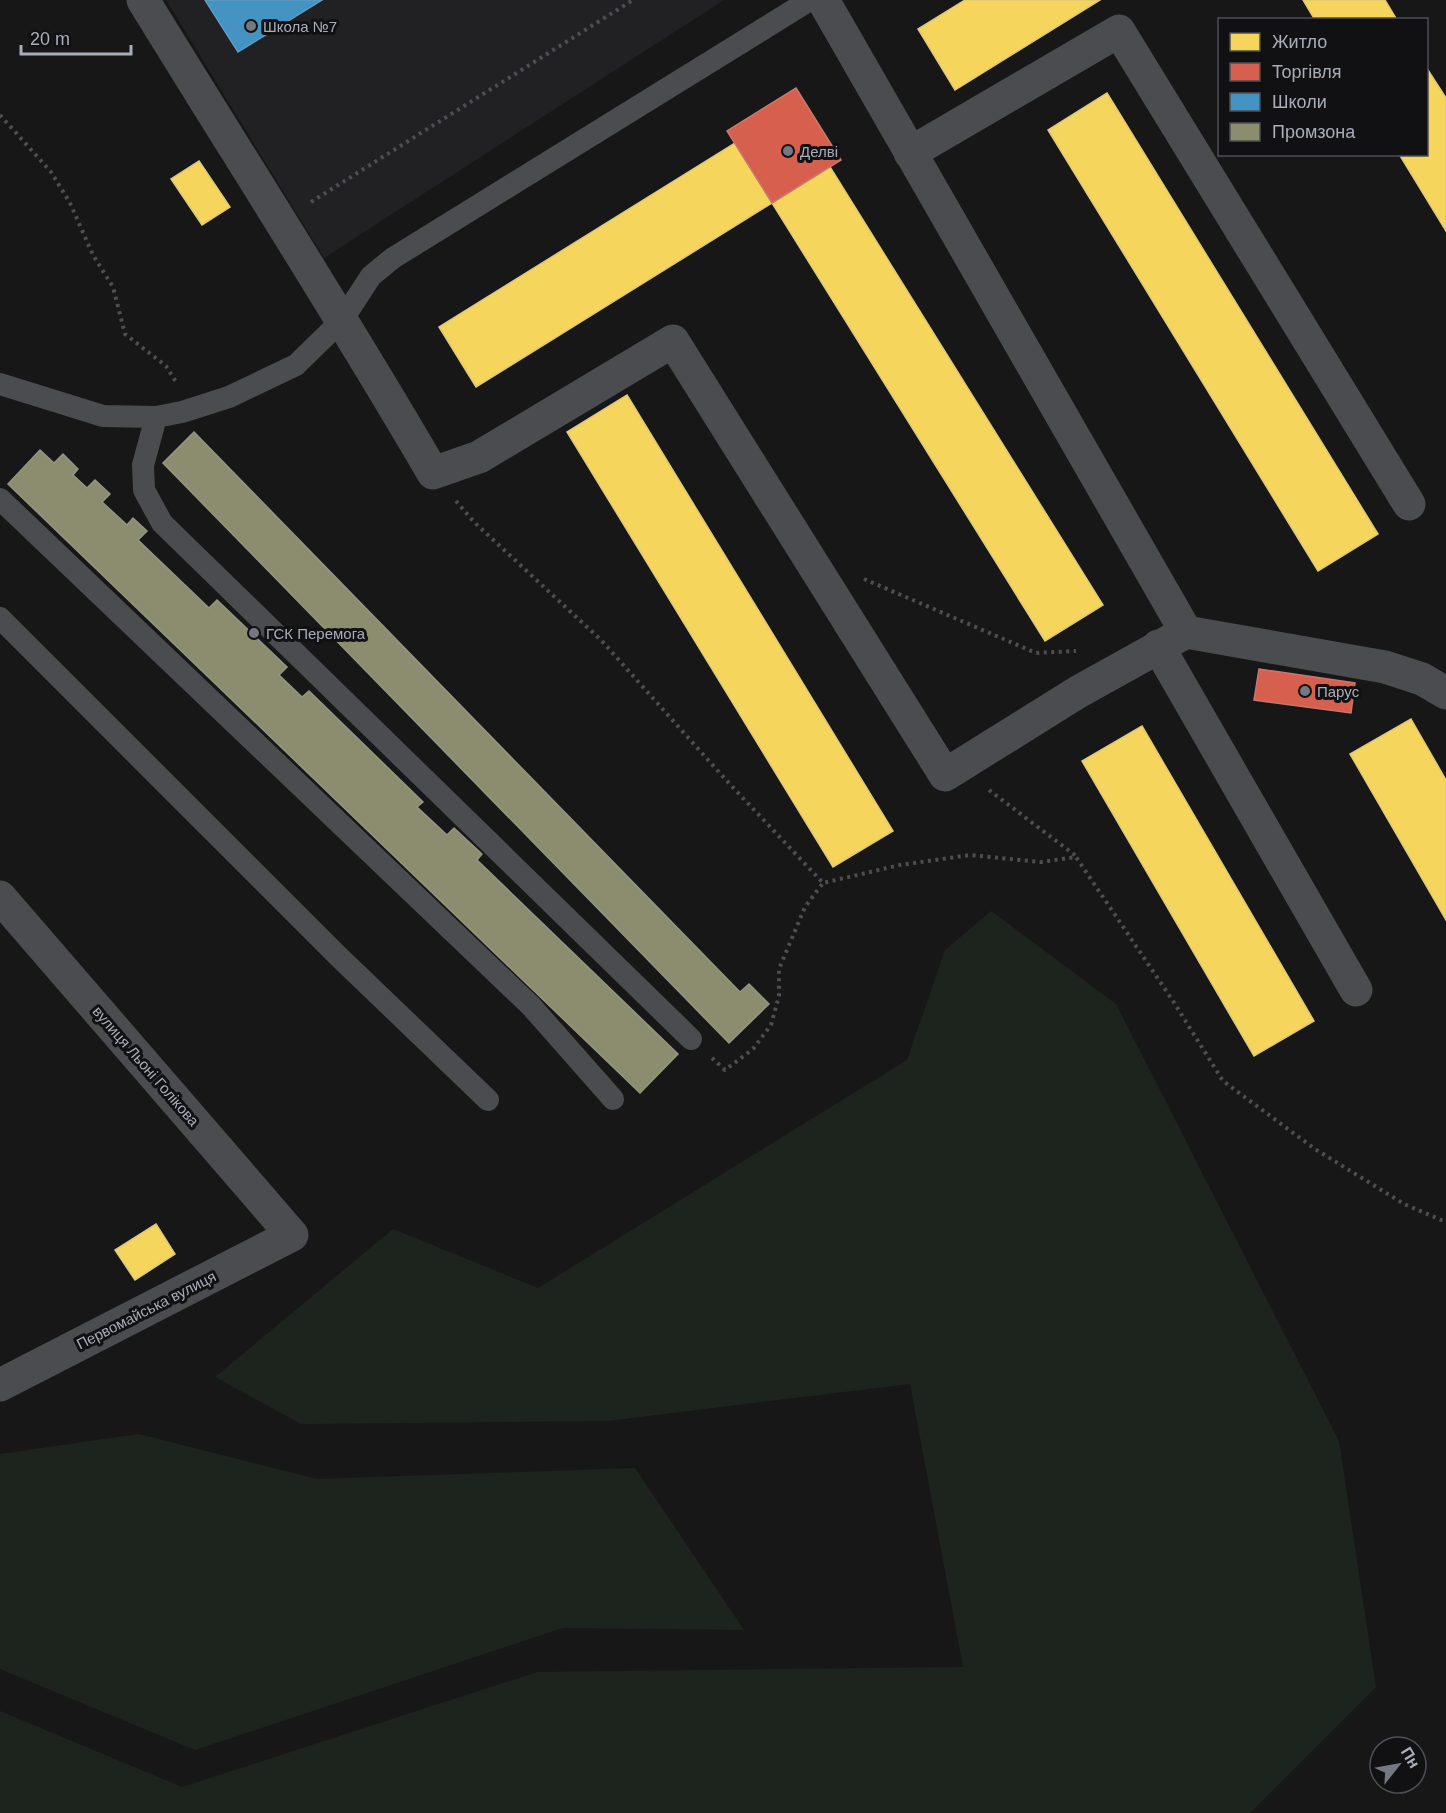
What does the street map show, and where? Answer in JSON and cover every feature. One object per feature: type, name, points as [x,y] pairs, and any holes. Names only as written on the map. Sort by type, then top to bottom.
[{"type":"street","points":[[143,0],[279,222],[343,319],[433,473],[479,457],[673,340],[945,775],[1078,692],[1172,639],[1385,667],[1422,679],[1446,693]]},
{"type":"street","points":[[823,0],[910,153],[1172,639],[1356,990]]},
{"type":"street","points":[[910,153],[1119,31],[1409,504]]},
{"type":"street","name":"вулиця Льоні Голікова","points":[[0,897],[292,1235]]},
{"type":"street","name":"Первомайська вулиця","points":[[0,1385],[292,1235]]},
{"type":"lane","points":[[0,384],[103,416],[156,417],[182,412],[229,397],[296,365],[343,319],[371,276],[393,258],[810,0]]},
{"type":"lane","points":[[156,417],[143,465],[144,490],[162,523],[691,1039]]},
{"type":"lane","points":[[0,499],[531,1006],[613,1099]]},
{"type":"lane","points":[[0,618],[337,955],[488,1100]]},
{"type":"path","points":[[279,222],[633,0]]},
{"type":"path","points":[[0,116],[51,172],[70,203],[93,255],[114,287],[125,334],[137,346],[166,366],[176,380],[182,412]]},
{"type":"path","points":[[433,473],[474,522],[602,640],[726,780],[823,883]]},
{"type":"path","points":[[810,559],[899,593],[1036,653],[1080,651]]},
{"type":"path","points":[[959,766],[1076,857],[1223,1080],[1315,1149],[1404,1204],[1446,1222]]},
{"type":"path","points":[[691,1039],[725,1070],[753,1049],[771,1025],[779,996],[779,969],[805,907],[823,883],[900,865],[970,855],[1041,862],[1076,857]]},
{"type":"shaded area","points":[[166,0],[724,0],[324,258]]},
{"type":"shaded area","points":[[991,911],[1116,1004],[1339,1441],[1376,1687],[1250,1813],[0,1813],[0,1711],[182,1787],[537,1672],[963,1667],[910,1384],[607,1421],[301,1424],[215,1377],[393,1229],[538,1288],[907,1060],[945,950]]},
{"type":"shaded area","points":[[139,1434],[317,1479],[635,1468],[744,1630],[563,1628],[195,1750],[0,1669],[0,1454]]},
{"type":"building: Житло","points":[[965,0],[1100,0],[955,90],[918,29]]},
{"type":"building: Житло","points":[[1303,0],[1385,0],[1396,18],[1314,18]]},
{"type":"building: Житло","points":[[1428,70],[1446,98],[1446,231],[1400,156],[1428,156]]},
{"type":"building: Житло","points":[[1107,93],[1378,534],[1318,571],[1048,130]]},
{"type":"building: Житло","points":[[735,143],[772,203],[476,387],[439,327]]},
{"type":"building: Житло","points":[[199,161],[230,207],[202,225],[171,179]]},
{"type":"building: Житло","points":[[830,167],[1103,605],[1045,641],[772,203]]},
{"type":"building: Житло","points":[[627,395],[893,831],[833,867],[567,432]]},
{"type":"building: Житло","points":[[1411,719],[1446,780],[1446,920],[1350,754]]},
{"type":"building: Житло","points":[[1142,726],[1314,1021],[1254,1056],[1082,761]]},
{"type":"building: Житло","points":[[156,1224],[175,1254],[135,1280],[115,1250]]},
{"type":"building: Торгівля","name":"Делві","points":[[796,88],[841,160],[772,203],[727,131]]},
{"type":"building: Торгівля","name":"Парус","points":[[1259,669],[1355,683],[1351,713],[1254,700]]},
{"type":"building: Школи","name":"Школа №7","points":[[205,0],[322,0],[238,52]]},
{"type":"building: Промзона","points":[[194,432],[740,992],[749,984],[769,1004],[729,1043],[163,463]]},
{"type":"building: Промзона","points":[[40,450],[54,463],[63,454],[78,469],[73,475],[87,488],[95,480],[110,494],[102,502],[127,525],[133,518],[147,531],[138,540],[209,608],[217,600],[287,667],[279,675],[302,697],[309,691],[423,802],[417,807],[447,835],[454,828],[482,854],[477,860],[678,1054],[640,1093],[8,484]]},
{"type":"place","name":"Школа №7","points":[[251,26]]},
{"type":"place","name":"Делві","points":[[788,151]]},
{"type":"place","name":"ГСК Перемога","points":[[254,633]]},
{"type":"place","name":"Парус","points":[[1305,691]]}]
